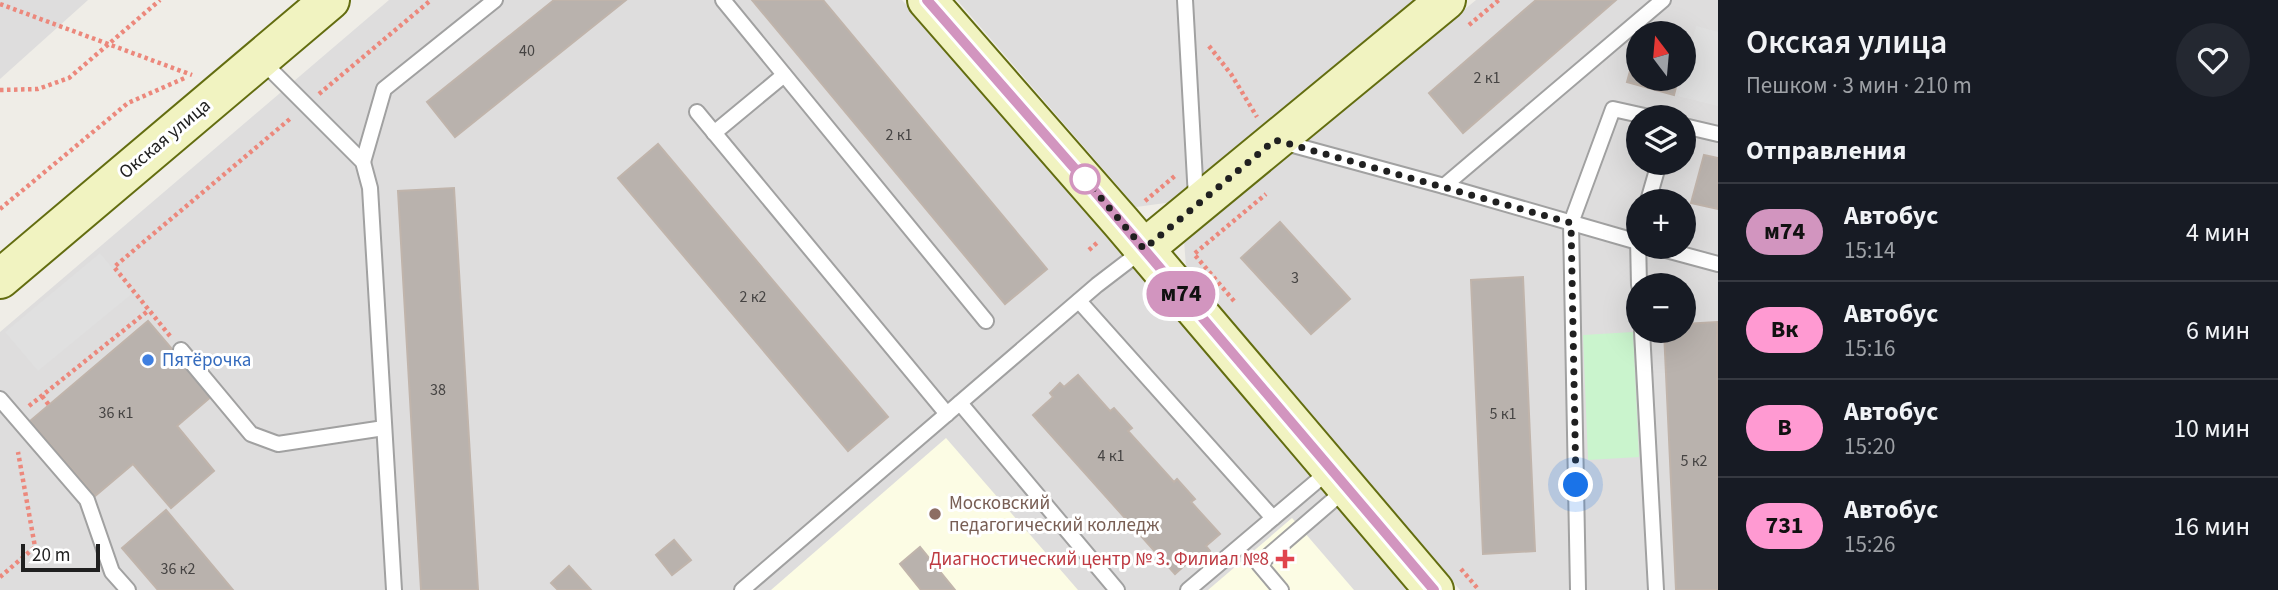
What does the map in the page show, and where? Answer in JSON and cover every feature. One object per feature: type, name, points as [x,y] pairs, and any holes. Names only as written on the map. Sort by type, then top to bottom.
[{"type":"main road","name":"Окская улица","points":[[0,279],[330,0]]},
{"type":"main road","points":[[927,0],[1144,249],[1339,479],[1443,574]]},
{"type":"main road","points":[[1144,249],[1275,140],[1457,13]]},
{"type":"lane","points":[[363,162],[384,89],[495,0]]},
{"type":"lane","points":[[723,0],[986,321]]},
{"type":"lane","points":[[1185,0],[1196,206]]},
{"type":"lane","points":[[1444,186],[1663,0]]},
{"type":"lane","points":[[260,59],[363,162],[370,188],[394,590]]},
{"type":"lane","points":[[714,133],[784,75]]},
{"type":"lane","points":[[1578,590],[1571,223],[1613,109],[1626,112]]},
{"type":"lane","points":[[696,112],[947,414]]},
{"type":"lane","points":[[1696,128],[1718,134]]},
{"type":"lane","points":[[1275,140],[1626,238]]},
{"type":"lane","points":[[742,590],[1113,272],[1144,249]]},
{"type":"lane","points":[[1696,258],[1718,264]]},
{"type":"lane","points":[[1079,301],[1273,518]]},
{"type":"lane","points":[[1643,343],[1656,590]]},
{"type":"lane","points":[[181,350],[251,434],[269,441],[278,444],[384,428]]},
{"type":"lane","points":[[0,398],[87,500],[112,572],[128,590]]},
{"type":"lane","points":[[960,403],[1117,590]]},
{"type":"lane","points":[[1188,590],[1273,518],[1339,479]]},
{"type":"lane","points":[[1282,590],[1259,564],[1339,479]]},
{"type":"path","points":[[0,90],[38,89],[69,78],[160,0]]},
{"type":"path","points":[[181,350],[114,267],[431,0]]},
{"type":"path","points":[[1457,13],[1499,0]]},
{"type":"path","points":[[0,4],[192,75]]},
{"type":"path","points":[[1186,24],[1231,74],[1253,112],[1275,140]]},
{"type":"path","points":[[0,208],[128,103],[203,70]]},
{"type":"path","points":[[1143,202],[1195,159]]},
{"type":"path","points":[[1239,306],[1194,254],[1275,186]]},
{"type":"path","points":[[0,577],[35,547],[14,414],[42,396],[149,310]]},
{"type":"path","points":[[42,396],[49,405]]},
{"type":"path","points":[[1443,574],[1479,590]]},
{"type":"shaded area","points":[[0,0],[88,0],[0,79]]},
{"type":"shaded area","points":[[389,0],[902,0],[1411,590],[0,590],[0,332]]},
{"type":"shaded area","points":[[957,0],[1415,0],[1173,202],[1136,207]]},
{"type":"shaded area","points":[[1476,0],[1718,0],[1718,590],[1460,590],[1186,267],[1184,240]]},
{"type":"shaded area","points":[[1696,26],[1718,32],[1718,106],[1678,96],[1679,91],[1696,91]]},
{"type":"shaded area","points":[[100,253],[133,293],[38,371],[5,332]]},
{"type":"shaded area","name":"Московский педагогический колледж","points":[[946,438],[1078,590],[771,590]]},
{"type":"shaded area","name":"Диагностический центр № 3. Филиал №8","points":[[1292,518],[1354,590],[1208,590]]},
{"type":"green space","points":[[1626,332],[1626,343],[1634,343],[1639,457],[1588,460],[1583,335]]},
{"type":"building","points":[[554,0],[626,0],[455,137],[427,102]]},
{"type":"building","points":[[752,0],[823,0],[1047,269],[1005,304]]},
{"type":"building","points":[[1536,0],[1616,0],[1463,133],[1429,93]]},
{"type":"building","points":[[1660,91],[1675,91],[1674,95]]},
{"type":"building","points":[[658,144],[888,417],[848,451],[618,178]]},
{"type":"building","points":[[1704,155],[1718,158],[1718,209],[1696,204],[1695,189]]},
{"type":"building","points":[[454,188],[478,590],[421,590],[398,191]]},
{"type":"building","points":[[1280,222],[1350,299],[1311,334],[1241,258]]},
{"type":"building","points":[[1523,277],[1535,551],[1483,554],[1471,280]]},
{"type":"building","points":[[148,321],[212,396],[177,426],[214,471],[171,508],[133,464],[95,496],[30,421]]},
{"type":"building","points":[[1717,322],[1718,590],[1676,590],[1665,343],[1696,343],[1696,323]]},
{"type":"building","points":[[1078,375],[1110,411],[1114,408],[1132,428],[1128,431],[1174,482],[1177,479],[1195,499],[1191,502],[1220,534],[1206,546],[1210,551],[1200,561],[1195,556],[1175,574],[1033,415],[1053,397],[1050,393],[1060,383],[1064,387]]},
{"type":"building","points":[[166,510],[233,590],[158,590],[122,548]]},
{"type":"building","points":[[674,540],[691,560],[672,575],[656,555]]},
{"type":"building","points":[[920,547],[955,590],[921,590],[900,564]]},
{"type":"building","points":[[569,566],[591,590],[558,590],[551,583]]},
{"type":"bus line","name":"м74","points":[[927,0],[1097,194],[1434,590]]},
{"type":"place","name":"Пятёрочка","points":[[148,360]]},
{"type":"place","name":"Московский педагогический колледж","points":[[935,514]]},
{"type":"place","name":"Диагностический центр № 3. Филиал №8","points":[[1285,559]]},
{"type":"route","points":[[1085,179],[1144,249],[1275,140],[1571,223],[1576,485]]}]
